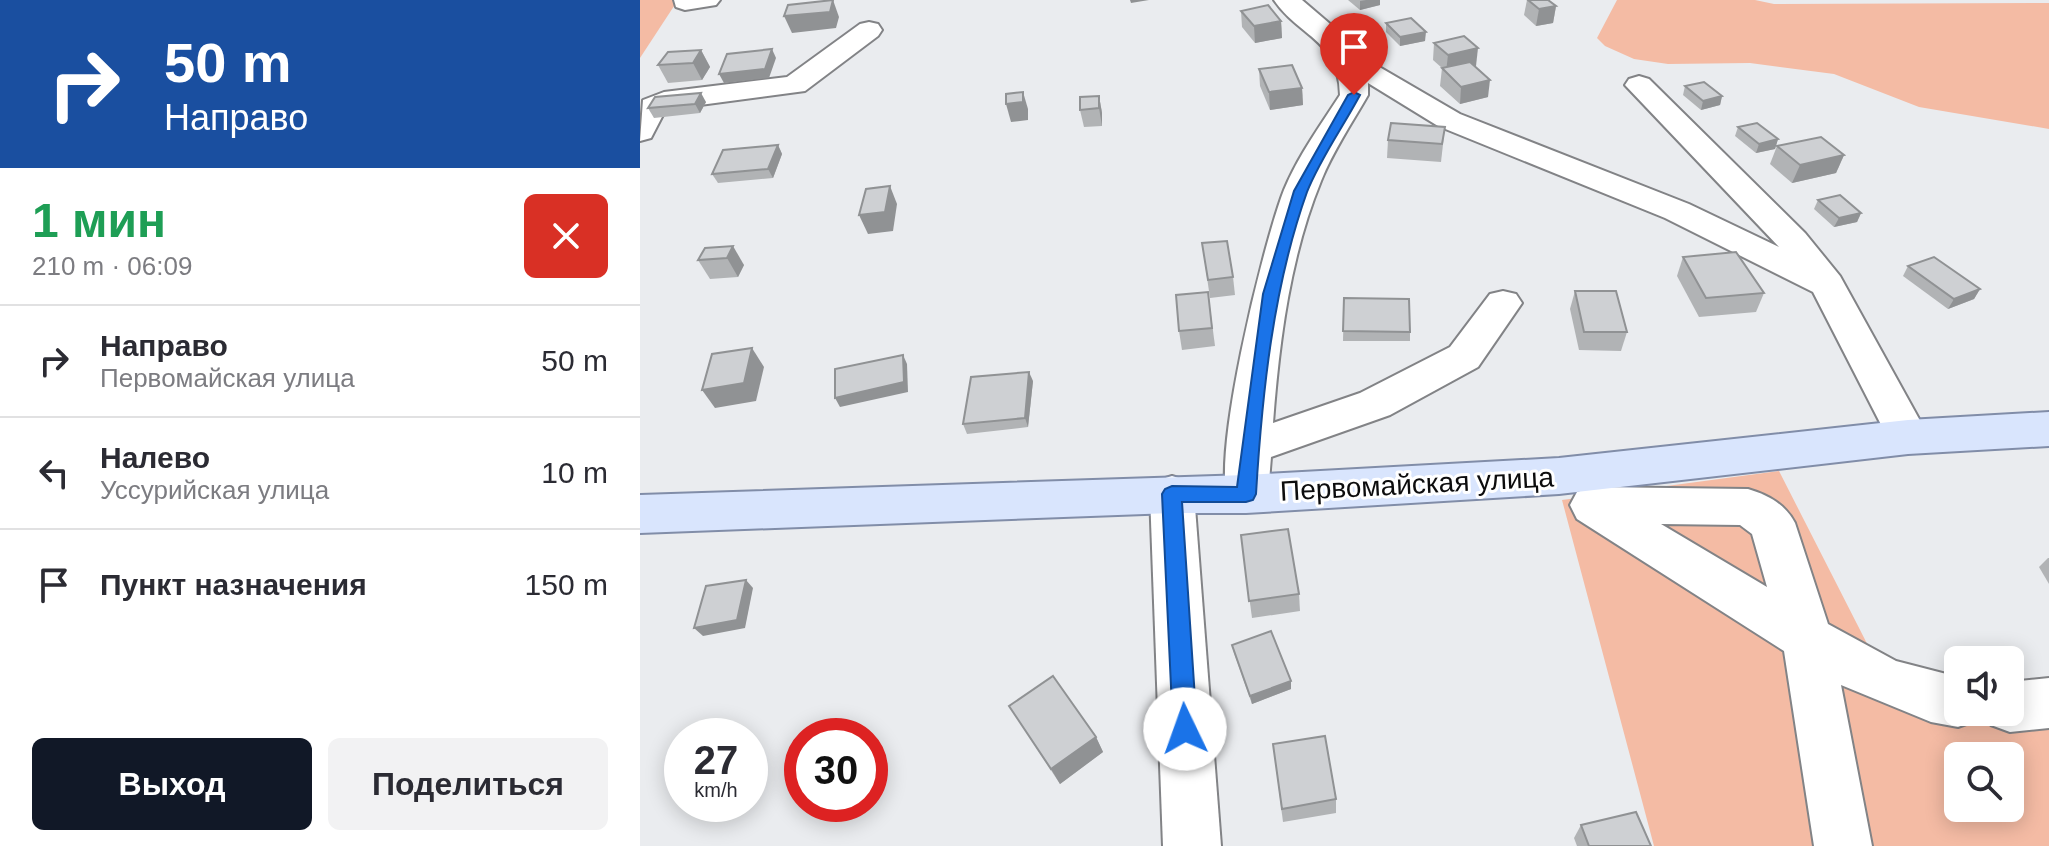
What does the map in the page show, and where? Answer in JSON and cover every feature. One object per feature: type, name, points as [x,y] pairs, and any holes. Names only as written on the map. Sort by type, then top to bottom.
[{"type":"main road","name":"Первомайская улица","points":[[640,514],[1172,494],[1576,491],[1908,437],[2049,429]]},
{"type":"street","points":[[1246,494],[1249,448],[1271,294],[1301,191],[1354,95],[1356,78],[1349,60],[1328,35],[1287,0]]},
{"type":"street","points":[[640,132],[653,106],[664,101],[795,85],[869,30]]},
{"type":"street","points":[[1349,60],[1449,120],[1677,211],[1827,284]]},
{"type":"street","points":[[1639,85],[1793,241],[1827,284],[1908,437]]},
{"type":"street","points":[[1249,448],[1375,404],[1464,357],[1503,303]]},
{"type":"street","points":[[1576,491],[1807,638],[1889,682],[1944,700]]},
{"type":"street","points":[[1576,491],[1748,507],[1772,523],[1807,638],[1843,846]]},
{"type":"street","points":[[1172,494],[1192,846]]},
{"type":"street","points":[[2024,706],[2049,703]]},
{"type":"shaded area","points":[[640,0],[678,0],[640,58]]},
{"type":"shaded area","points":[[1617,0],[1755,0],[1774,4],[2049,3],[2049,129],[1919,107],[1834,74],[1750,63],[1668,64],[1634,59],[1605,46],[1597,38]]},
{"type":"shaded area","points":[[1779,471],[1882,673],[1944,705],[1944,726],[2024,726],[2024,711],[2049,708],[2049,846],[1654,846],[1562,500]]},
{"type":"building","points":[[833,0],[830,12],[784,16],[788,5]]},
{"type":"building","points":[[1528,0],[1548,0],[1556,6],[1539,9]]},
{"type":"building","points":[[1268,5],[1281,21],[1254,26],[1241,11]]},
{"type":"building","points":[[1411,18],[1426,32],[1400,37],[1386,23]]},
{"type":"building","points":[[1464,36],[1478,48],[1448,55],[1434,43]]},
{"type":"building","points":[[772,49],[765,69],[719,74],[727,54]]},
{"type":"building","points":[[701,50],[693,63],[658,65],[668,52]]},
{"type":"building","points":[[1470,62],[1490,80],[1461,87],[1442,68]]},
{"type":"building","points":[[1292,65],[1302,88],[1269,92],[1259,69]]},
{"type":"building","points":[[1704,82],[1722,96],[1703,101],[1685,86]]},
{"type":"building","points":[[1023,92],[1023,102],[1006,104],[1006,94]]},
{"type":"building","points":[[701,93],[695,104],[648,108],[655,97]]},
{"type":"building","points":[[1099,96],[1099,108],[1080,110],[1080,97]]},
{"type":"building","points":[[1391,123],[1445,127],[1442,144],[1388,140]]},
{"type":"building","points":[[1757,123],[1778,139],[1759,144],[1738,127]]},
{"type":"building","points":[[1821,137],[1844,155],[1800,165],[1777,146]]},
{"type":"building","points":[[778,145],[768,169],[712,174],[723,150]]},
{"type":"building","points":[[890,186],[885,212],[859,215],[866,189]]},
{"type":"building","points":[[1840,195],[1861,213],[1839,218],[1818,200]]},
{"type":"building","points":[[1227,241],[1233,277],[1208,280],[1202,243]]},
{"type":"building","points":[[733,246],[727,258],[698,260],[705,248]]},
{"type":"building","points":[[1736,252],[1764,293],[1706,298],[1683,257]]},
{"type":"building","points":[[1934,257],[1980,289],[1954,299],[1908,266]]},
{"type":"building","points":[[1575,291],[1616,291],[1627,332],[1584,332]]},
{"type":"building","points":[[1208,292],[1212,328],[1179,331],[1176,295]]},
{"type":"building","points":[[1344,298],[1409,299],[1410,332],[1343,331]]},
{"type":"building","points":[[752,348],[744,383],[702,390],[712,354]]},
{"type":"building","points":[[903,355],[904,382],[835,398],[835,369]]},
{"type":"building","points":[[1029,372],[1025,418],[963,424],[971,377]]},
{"type":"building","points":[[1288,529],[1299,594],[1249,601],[1241,535]]},
{"type":"building","points":[[746,580],[737,620],[694,628],[706,586]]},
{"type":"building","points":[[1271,631],[1291,681],[1250,696],[1232,645]]},
{"type":"building","points":[[1053,676],[1096,737],[1051,769],[1009,706]]},
{"type":"building","points":[[1325,736],[1336,799],[1282,809],[1273,744]]},
{"type":"building","points":[[1636,812],[1651,846],[1589,846],[1581,825]]},
{"type":"route","points":[[1185,729],[1172,494],[1246,494],[1249,448],[1271,294],[1301,191],[1354,95]]}]
